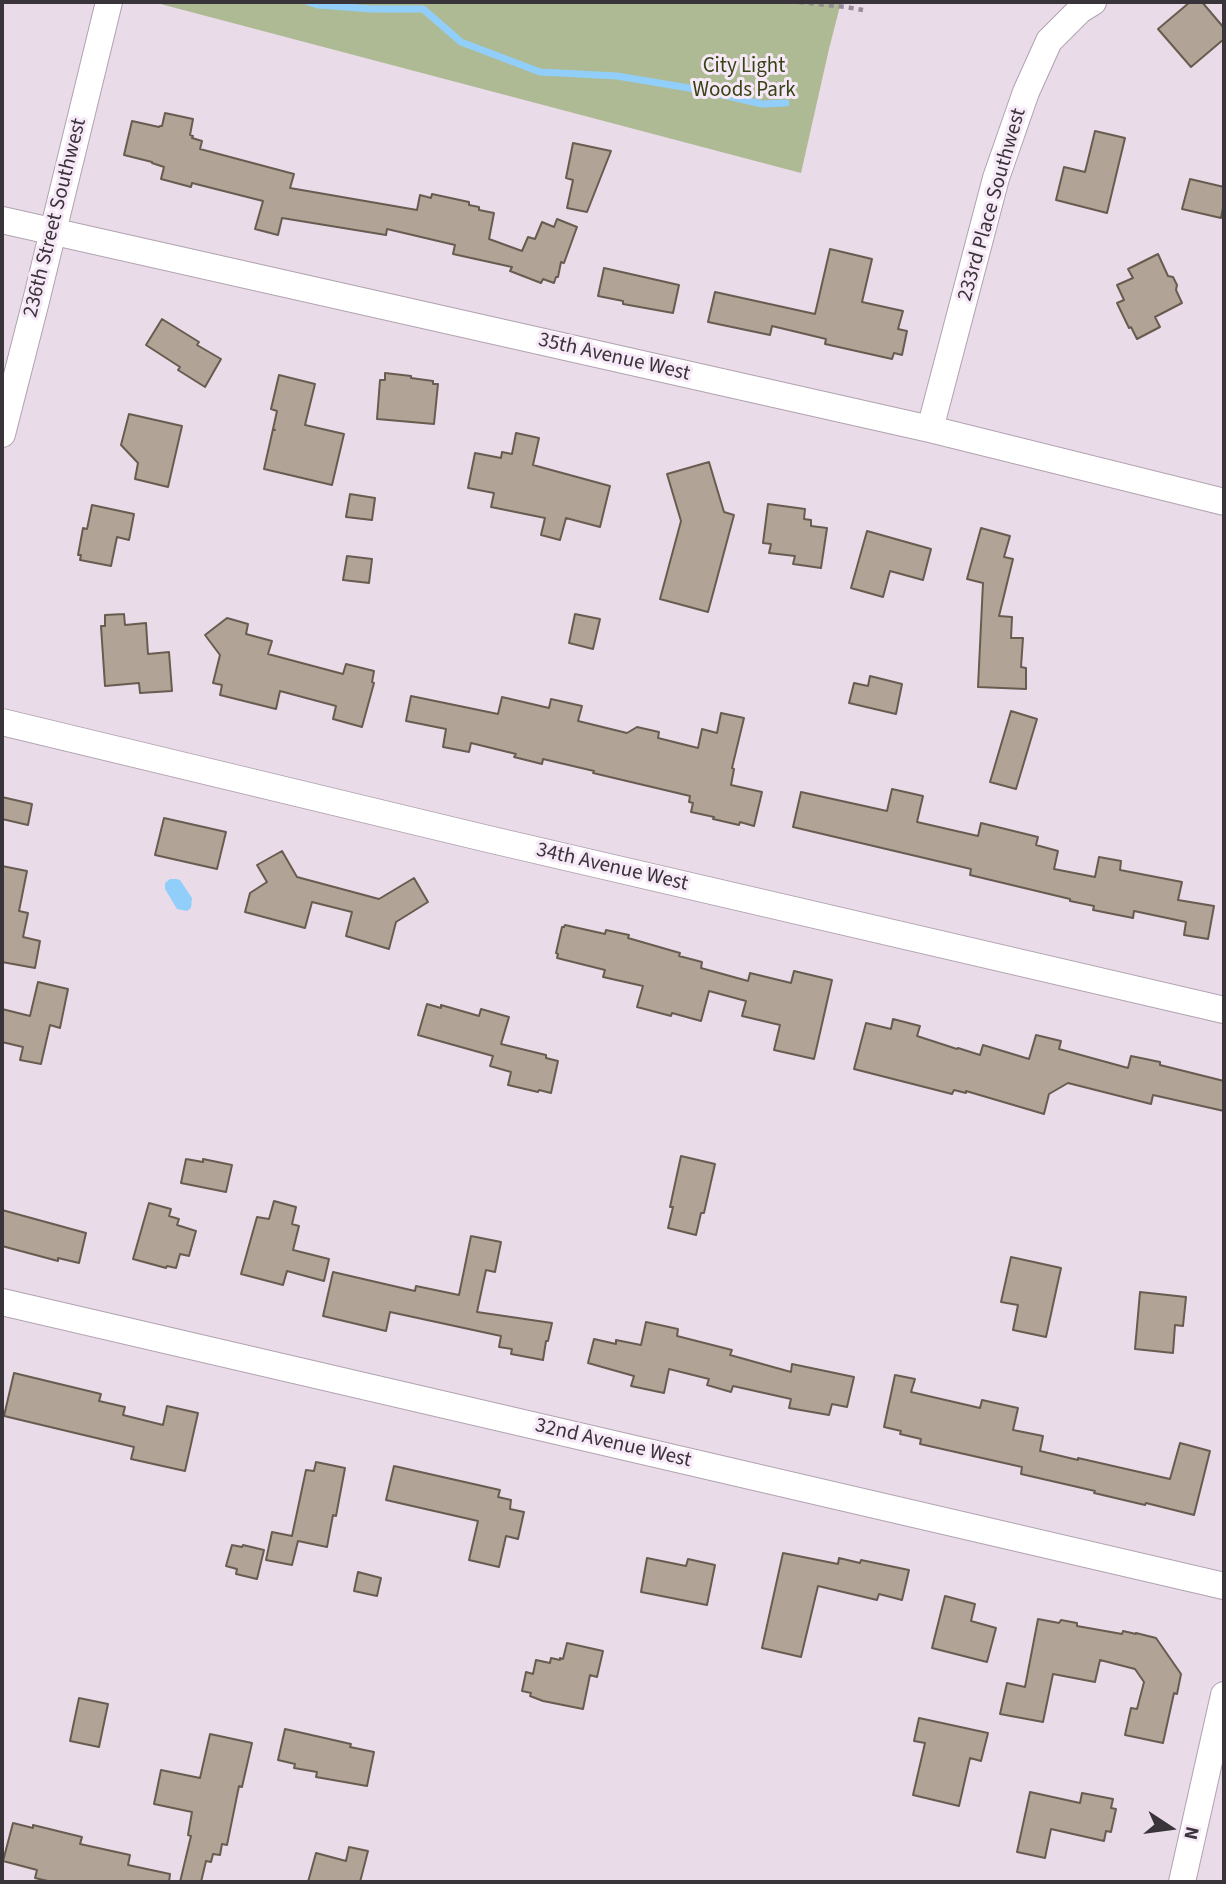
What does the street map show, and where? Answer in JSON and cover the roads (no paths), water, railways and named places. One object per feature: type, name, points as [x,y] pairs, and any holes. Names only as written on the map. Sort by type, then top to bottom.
[{"type":"street","name":"236th Street Southwest","points":[[2,433],[109,2]]},
{"type":"street","name":"233rd Place Southwest","points":[[930,429],[996,178],[1026,92],[1049,41],[1080,10],[1093,2]]},
{"type":"street","name":"35th Avenue West","points":[[2,220],[930,429],[1224,502]]},
{"type":"street","name":"34th Avenue West","points":[[2,722],[502,842],[1224,1010]]},
{"type":"street","name":"32nd Avenue West","points":[[2,1302],[1224,1586]]},
{"type":"street","points":[[1182,1882],[1224,1695]]},
{"type":"water","points":[[180,880],[192,898],[191,908],[187,911],[177,909],[165,889],[165,883]]},
{"type":"waterway","points":[[308,2],[372,9],[423,9],[461,42],[540,72],[617,76],[701,90],[762,104],[786,103]]},
{"type":"park label","name":"City Light Woods Park","points":[[744,79]]}]
